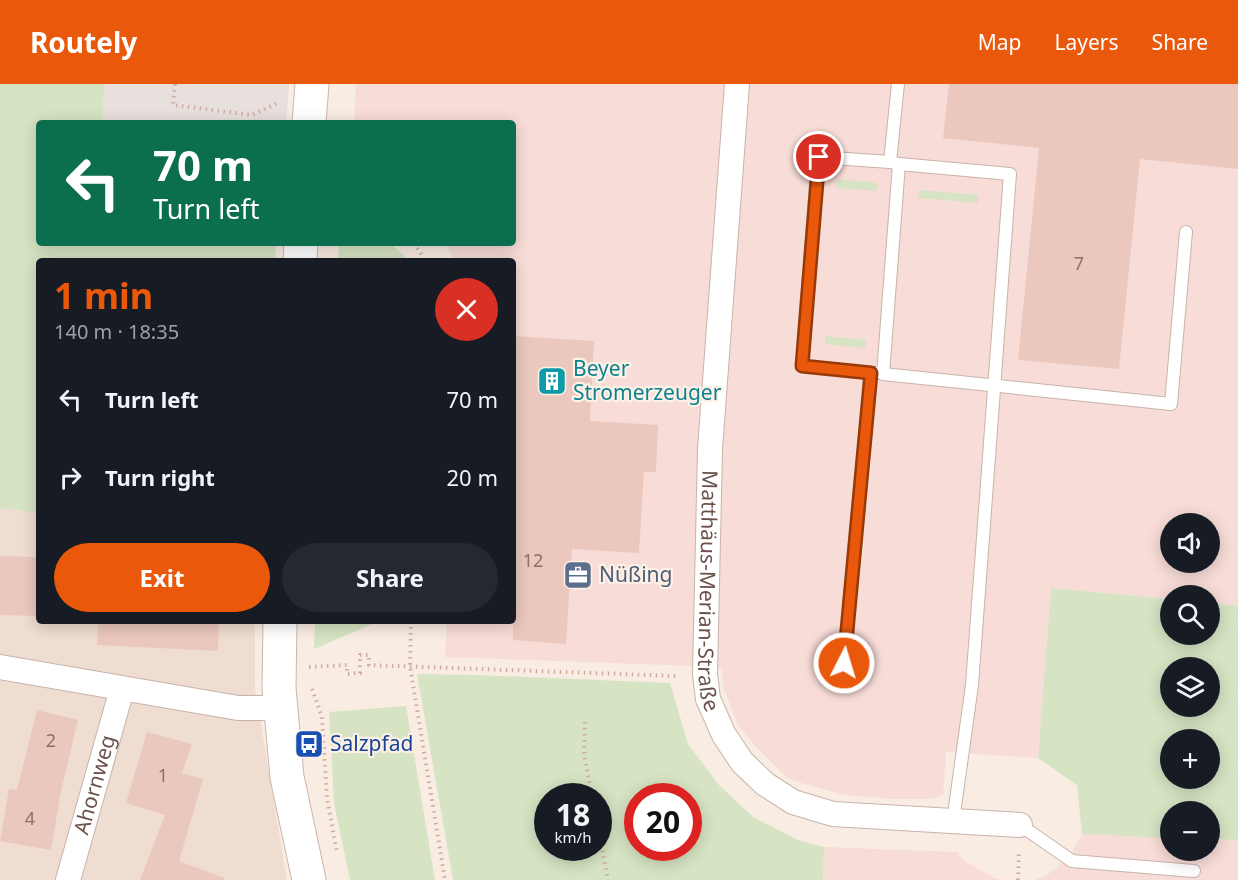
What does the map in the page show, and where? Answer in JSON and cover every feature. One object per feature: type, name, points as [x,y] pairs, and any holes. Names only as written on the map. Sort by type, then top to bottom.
[{"type":"main road","points":[[298,92],[308,120]]},
{"type":"main road","points":[[280,624],[280,708],[287,777],[309,880]]},
{"type":"street","name":"Matthäus-Merian-Straße","points":[[737,84],[710,449],[705,674],[708,699],[724,735],[742,762],[765,784],[793,802],[833,814],[1020,825]]},
{"type":"street","points":[[0,667],[238,708],[280,708]]},
{"type":"street","name":"Ahornweg","points":[[68,880],[122,689]]},
{"type":"lane","points":[[844,663],[877,374],[895,163],[898,84]]},
{"type":"lane","points":[[953,822],[972,685],[994,386],[1010,174],[819,157],[802,366],[877,374],[994,386],[1171,404],[1186,232]]},
{"type":"lane","points":[[1020,825],[1072,861],[1194,871]]},
{"type":"path","points":[[175,84],[173,105],[252,115],[298,92]]},
{"type":"path","points":[[411,624],[410,666],[445,880]]},
{"type":"path","points":[[279,668],[347,665],[347,674],[360,673],[360,655],[369,655],[369,665],[676,676]]},
{"type":"path","points":[[311,688],[321,717],[327,798],[338,857]]},
{"type":"path","points":[[585,722],[584,754],[590,783]]},
{"type":"path","points":[[604,861],[608,880]]},
{"type":"shaded area","points":[[104,84],[289,84],[286,120],[103,120]]},
{"type":"shaded area","points":[[356,84],[1238,84],[1238,606],[1220,604],[1220,585],[1160,585],[1160,598],[1051,588],[1038,758],[946,752],[943,795],[932,799],[845,795],[789,779],[739,727],[724,689],[721,667],[445,657],[447,624],[516,624],[516,258],[454,258],[447,246],[516,246],[516,120],[354,120]]},
{"type":"shaded area","points":[[0,508],[36,513],[36,624],[255,624],[255,688],[287,880],[0,880]]},
{"type":"shaded area","points":[[1082,834],[1160,837],[1160,861],[1220,861],[1220,839],[1238,840],[1238,880],[1035,880],[1047,875],[1072,852]]},
{"type":"shaded area","points":[[824,847],[957,852],[963,860],[994,878],[1004,880],[823,880]]},
{"type":"green space","points":[[0,84],[104,84],[103,120],[36,120],[36,246],[276,246],[275,258],[36,258],[36,513],[0,508]]},
{"type":"green space","points":[[837,179],[877,183],[877,191],[836,188]]},
{"type":"green space","points":[[919,190],[978,195],[978,203],[918,198]]},
{"type":"green space","points":[[339,246],[393,246],[405,256],[405,258],[338,258]]},
{"type":"green space","points":[[825,336],[866,340],[865,348],[825,344]]},
{"type":"green space","points":[[1051,588],[1160,598],[1160,645],[1220,645],[1220,604],[1238,606],[1238,840],[1220,839],[1220,801],[1160,801],[1160,838],[1082,834],[1077,785],[1038,758]]},
{"type":"green space","points":[[315,624],[372,624],[314,649]]},
{"type":"green space","points":[[417,674],[670,683],[688,744],[719,785],[753,817],[798,840],[824,847],[823,880],[453,880]]},
{"type":"green space","points":[[406,706],[435,880],[350,880],[334,803],[329,712]]},
{"type":"building","points":[[949,84],[1238,84],[1238,169],[1140,159],[1119,369],[1018,360],[1039,148],[943,138]]},
{"type":"building","points":[[516,336],[594,341],[590,421],[658,425],[656,472],[644,472],[639,553],[572,549],[566,644],[513,640],[513,624],[516,624]]},
{"type":"building","points":[[0,556],[36,557],[36,616],[0,615]]},
{"type":"building","points":[[98,624],[219,624],[218,651],[97,645]]},
{"type":"building","points":[[37,710],[78,720],[61,791],[51,850],[0,841],[9,789],[17,790]]},
{"type":"building","points":[[147,732],[192,744],[182,773],[203,779],[179,861],[224,878],[224,880],[140,880],[165,815],[126,803]]},
{"type":"place","name":"Beyer Stromerzeuger","points":[[552,381]]},
{"type":"place","name":"Nüßing","points":[[578,575]]},
{"type":"place","name":"Salzpfad","points":[[309,744]]},
{"type":"route","points":[[819,157],[802,366],[871,373],[844,663]]}]
